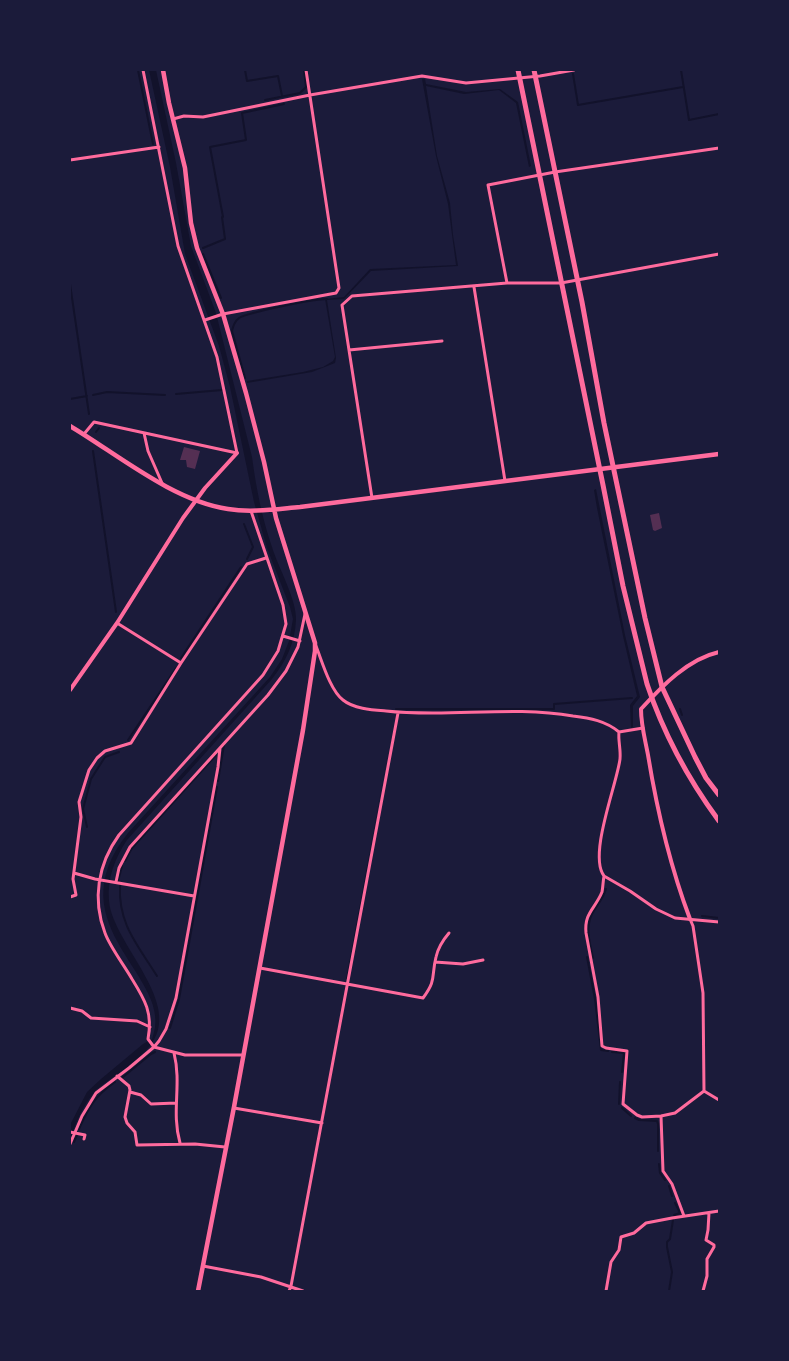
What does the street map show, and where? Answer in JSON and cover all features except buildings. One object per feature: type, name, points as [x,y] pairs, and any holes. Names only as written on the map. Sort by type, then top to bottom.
[{"type":"highway","points":[[518,70],[621,576],[651,698],[684,767],[719,821]]},
{"type":"highway","points":[[534,70],[604,423],[645,618],[662,687],[703,771],[719,795]]},
{"type":"main road","points":[[163,70],[185,168],[191,223],[197,248],[246,393],[274,509],[315,643],[314,662],[306,710],[234,1108],[198,1291]]},
{"type":"main road","points":[[70,426],[180,494],[227,509],[274,509],[719,454]]},
{"type":"street","points":[[143,70],[178,246],[217,357],[237,453]]},
{"type":"street","points":[[205,320],[221,315],[336,293],[339,288],[306,70]]},
{"type":"street","points":[[173,119],[184,116],[204,117],[310,95],[422,76],[466,83],[574,70]]},
{"type":"street","points":[[70,160],[159,147]]},
{"type":"street","points":[[507,283],[488,185],[555,172],[719,148]]},
{"type":"street","points":[[372,498],[342,305],[352,296],[507,283],[561,283],[719,254]]},
{"type":"street","points":[[474,287],[505,481]]},
{"type":"street","points":[[349,350],[442,341]]},
{"type":"street","points":[[84,434],[94,422],[237,453]]},
{"type":"street","points":[[144,433],[148,451],[162,484]]},
{"type":"street","points":[[70,690],[117,622],[196,500],[237,453]]},
{"type":"street","points":[[243,1056],[185,1055],[154,1046],[148,1039],[150,1016],[144,999],[105,932],[98,895],[99,879],[105,858],[119,835],[263,675],[275,657],[286,624],[283,605],[266,558],[252,510]]},
{"type":"street","points":[[70,897],[76,895],[73,879],[81,817],[78,802],[89,770],[97,758],[105,751],[131,743],[181,663],[247,564],[266,558]]},
{"type":"street","points":[[115,882],[119,868],[130,847],[280,680],[300,641],[305,614]]},
{"type":"street","points":[[117,622],[181,663]]},
{"type":"street","points":[[283,636],[300,641]]},
{"type":"street","points":[[315,643],[337,694],[344,702],[370,710],[398,713],[545,712],[584,717],[612,726],[619,732]]},
{"type":"street","points":[[719,652],[692,664],[662,687],[642,709],[642,728],[666,842],[679,891],[693,926],[703,993],[702,1083],[704,1092],[719,1100]]},
{"type":"street","points":[[289,1291],[398,713]]},
{"type":"street","points":[[619,732],[642,728]]},
{"type":"street","points":[[619,732],[620,758],[599,856],[601,873],[656,910],[675,918],[719,922]]},
{"type":"street","points":[[70,1144],[82,1116],[96,1094],[154,1046],[166,1029],[176,998],[220,748]]},
{"type":"street","points":[[74,873],[194,896]]},
{"type":"street","points":[[604,876],[602,892],[588,914],[585,924],[598,997],[602,1046],[627,1050],[623,1104],[642,1117],[661,1116],[675,1113],[704,1092]]},
{"type":"street","points":[[259,968],[423,998],[433,982],[438,949],[449,933]]},
{"type":"street","points":[[435,962],[463,964],[483,960]]},
{"type":"street","points":[[70,1008],[82,1011],[91,1018],[137,1021],[150,1028]]},
{"type":"street","points":[[174,1053],[178,1076],[175,1123],[180,1144]]},
{"type":"street","points":[[117,1076],[129,1086],[130,1092],[125,1117],[127,1123],[135,1132],[137,1145],[180,1144],[225,1147]]},
{"type":"street","points":[[130,1092],[142,1096],[151,1104],[176,1103]]},
{"type":"street","points":[[234,1108],[322,1123]]},
{"type":"street","points":[[661,1116],[663,1171],[672,1184],[684,1216]]},
{"type":"street","points":[[70,1132],[85,1135],[84,1139]]},
{"type":"street","points":[[606,1291],[611,1262],[619,1250],[621,1237],[634,1233],[646,1223],[719,1211]]},
{"type":"street","points":[[708,1213],[706,1240],[714,1245],[719,1245]]},
{"type":"street","points":[[703,1291],[708,1276],[707,1259],[714,1245]]},
{"type":"street","points":[[202,1266],[262,1278],[303,1291]]},
{"type":"shaded area","points":[[149,70],[156,70],[191,246],[216,313],[252,457],[265,525],[294,603],[296,620],[294,636],[289,651],[272,679],[127,840],[119,854],[109,884],[109,901],[113,918],[154,994],[159,1012],[158,1030],[149,1047],[143,1053],[91,1096],[80,1114],[70,1140],[70,1125],[87,1092],[143,1044],[152,1039],[155,1016],[149,994],[109,924],[103,897],[108,867],[128,833],[270,677],[282,659],[289,641],[293,619],[267,548],[254,502],[230,387],[219,346],[185,254],[170,167]]},
{"type":"shaded area","points":[[422,79],[425,79],[426,84],[466,92],[500,89],[518,102],[531,166],[529,167],[516,103],[499,90],[464,94],[426,86],[437,156],[450,203],[458,266],[371,271],[344,299],[327,300],[336,358],[335,363],[312,372],[247,383],[247,381],[323,367],[333,361],[335,357],[325,299],[344,297],[370,269],[456,265],[448,204],[436,156]]},
{"type":"shaded area","points":[[596,489],[625,635],[640,697],[633,706],[633,727],[631,728],[630,705],[637,696],[597,508],[594,490]]},
{"type":"shaded area","points":[[391,737],[347,979],[346,979]]},
{"type":"waterway","points":[[138,70],[153,144]]},
{"type":"waterway","points":[[245,70],[247,81],[278,76],[282,96]]},
{"type":"waterway","points":[[265,100],[300,93],[306,87],[304,70]]},
{"type":"waterway","points":[[681,70],[689,120],[719,114]]},
{"type":"waterway","points":[[573,74],[578,105],[683,87]]},
{"type":"waterway","points":[[223,217],[210,147],[246,140],[242,113],[284,104]]},
{"type":"waterway","points":[[203,248],[225,239],[222,217]]},
{"type":"waterway","points":[[203,254],[221,298]]},
{"type":"waterway","points":[[70,284],[89,414]]},
{"type":"waterway","points":[[245,378],[232,331],[234,324],[239,318],[268,309],[327,299]]},
{"type":"waterway","points":[[176,394],[222,390]]},
{"type":"waterway","points":[[93,395],[107,392],[165,395]]},
{"type":"waterway","points":[[70,399],[87,396]]},
{"type":"waterway","points":[[96,432],[99,428]]},
{"type":"waterway","points":[[93,451],[116,612]]},
{"type":"waterway","points":[[244,524],[253,547],[247,559]]},
{"type":"waterway","points":[[181,658],[241,567]]},
{"type":"waterway","points":[[128,740],[176,668]]},
{"type":"waterway","points":[[396,709],[554,709],[554,704],[632,698]]},
{"type":"waterway","points":[[680,709],[682,715]]},
{"type":"waterway","points":[[218,781],[224,745]]},
{"type":"waterway","points":[[87,827],[83,809],[91,779],[105,757],[119,752]]},
{"type":"waterway","points":[[125,861],[132,848],[216,755]]},
{"type":"waterway","points":[[170,1028],[179,999],[217,787]]},
{"type":"waterway","points":[[118,881],[122,866]]},
{"type":"waterway","points":[[120,885],[122,911],[130,933],[157,976]]},
{"type":"waterway","points":[[593,958],[589,936],[590,919],[606,889]]},
{"type":"waterway","points":[[702,916],[719,918]]},
{"type":"waterway","points":[[587,957],[595,999],[601,1050],[608,1051]]},
{"type":"waterway","points":[[123,1077],[155,1052]]},
{"type":"waterway","points":[[612,1052],[624,1053],[622,1072]]},
{"type":"waterway","points":[[79,1129],[93,1102],[115,1082]]},
{"type":"waterway","points":[[619,1104],[620,1082]]},
{"type":"waterway","points":[[622,1108],[631,1116]]},
{"type":"waterway","points":[[635,1118],[657,1121],[658,1151]]},
{"type":"waterway","points":[[74,1142],[77,1135]]},
{"type":"waterway","points":[[659,1164],[660,1173],[665,1180]]},
{"type":"waterway","points":[[669,1186],[672,1196]]},
{"type":"waterway","points":[[674,1215],[680,1213],[675,1203]]},
{"type":"waterway","points":[[669,1291],[672,1272],[667,1242],[670,1239],[673,1220]]}]
